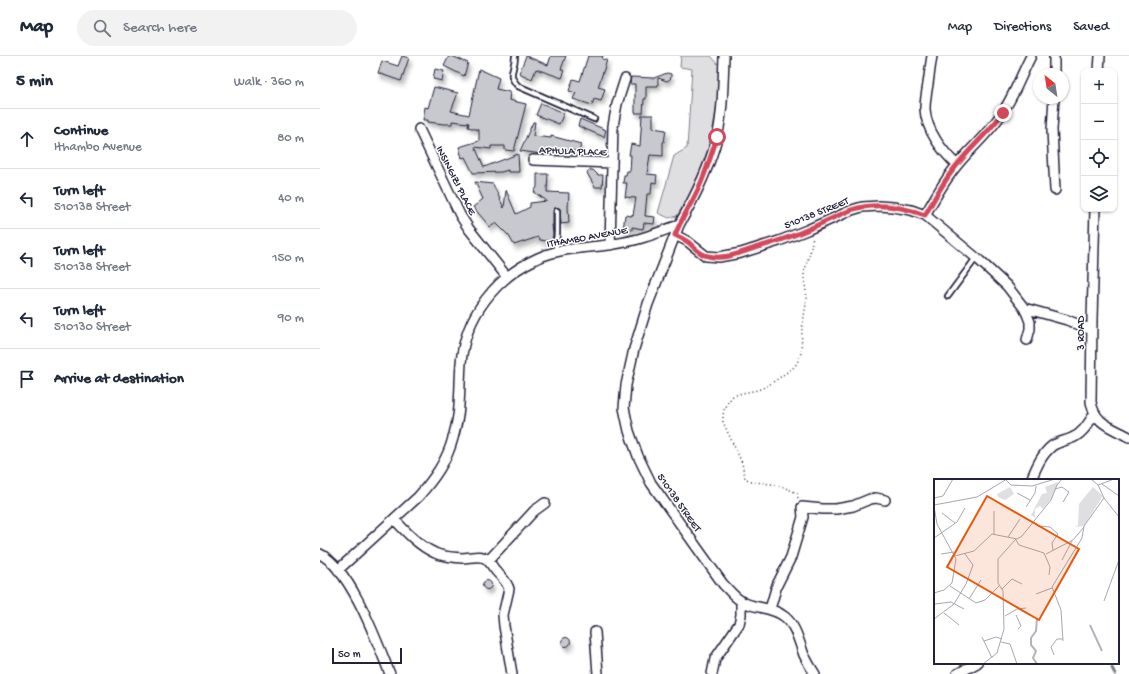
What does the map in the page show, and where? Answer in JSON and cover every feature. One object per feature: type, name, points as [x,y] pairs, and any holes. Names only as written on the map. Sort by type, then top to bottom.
[{"type":"street","points":[[679,225],[700,185],[717,137],[720,119],[724,56]]},
{"type":"street","points":[[932,56],[925,108],[927,119],[932,132],[940,145],[957,165]]},
{"type":"street","points":[[925,215],[947,178],[1003,113],[1031,56]]},
{"type":"street","points":[[1054,56],[1054,68]]},
{"type":"street","points":[[1099,68],[1100,56]]},
{"type":"street","name":"APHULA PLACE","points":[[610,244],[613,126],[617,104],[625,79]]},
{"type":"street","points":[[1054,104],[1052,130],[1055,190]]},
{"type":"street","name":"INSINGIZI PLACE","points":[[419,129],[460,215],[507,277]]},
{"type":"street","name":"APHULA PLACE","points":[[533,160],[612,163]]},
{"type":"street","name":"510138 STREET","points":[[675,235],[706,256],[719,257],[741,253],[779,240],[852,210],[871,206],[893,206],[911,210],[925,215],[1007,286],[1024,308],[1030,322],[1027,340]]},
{"type":"street","name":"3 ROAD","points":[[1094,413],[1091,402],[1095,212]]},
{"type":"street","name":"510138 STREET","points":[[679,225],[648,304],[634,350],[626,385],[624,408],[629,431],[638,456],[651,483],[676,520],[724,584],[741,601],[749,605],[770,610],[782,615],[790,622],[814,674]]},
{"type":"street","name":"ITHAMBO AVENUE","points":[[338,570],[418,497],[429,485],[440,469],[453,439],[458,414],[461,363],[465,340],[476,314],[497,286],[522,266],[539,257],[570,249],[644,238],[679,225]]},
{"type":"street","points":[[1024,308],[1067,320],[1092,330]]},
{"type":"street","points":[[1031,479],[1036,467],[1047,451],[1058,442],[1073,438],[1084,430],[1094,413],[1105,425],[1129,437]]},
{"type":"street","points":[[770,610],[777,585],[791,557],[803,517],[802,507],[836,509],[853,506],[870,499],[885,500]]},
{"type":"street","points":[[488,561],[534,511],[545,503]]},
{"type":"street","points":[[394,520],[419,543],[435,554],[453,557],[482,557],[486,559],[497,573],[505,580],[509,589],[503,615],[512,674]]},
{"type":"street","points":[[320,554],[330,560],[353,591],[390,674]]},
{"type":"street","points":[[712,674],[715,659],[735,632],[739,624],[741,615],[741,601]]},
{"type":"street","points":[[595,632],[598,674]]},
{"type":"street","points":[[957,674],[975,664]]},
{"type":"lane","points":[[515,56],[511,72],[512,80],[518,86],[594,119]]},
{"type":"lane","points":[[556,252],[557,211]]},
{"type":"lane","points":[[948,296],[976,258]]},
{"type":"path","points":[[802,507],[797,493],[775,485],[749,481],[746,478],[742,463],[722,418],[726,405],[733,396],[742,392],[761,389],[773,383],[794,367],[800,357],[802,346],[802,329],[807,298],[804,273],[812,246],[813,227]]},
{"type":"shaded area","points":[[681,56],[711,56],[719,65],[717,99],[711,138],[697,178],[677,216],[669,218],[658,213],[674,156],[687,148],[692,69],[680,67]]},
{"type":"building","points":[[402,56],[409,58],[401,81],[378,73],[382,61],[398,66]]},
{"type":"building","points":[[449,56],[468,63],[464,76],[444,66]]},
{"type":"building","points":[[526,56],[548,65],[551,56],[566,56],[561,69],[564,71],[562,78],[536,69],[532,79],[519,73]]},
{"type":"building","points":[[588,56],[603,56],[602,59],[607,60],[598,87],[605,89],[601,101],[594,99],[592,105],[573,99],[576,93],[569,91],[573,79],[580,81]]},
{"type":"building","points":[[435,69],[444,71],[442,81],[433,79]]},
{"type":"building","points":[[479,69],[499,78],[496,89],[510,92],[509,100],[526,104],[514,151],[505,150],[505,146],[491,146],[491,149],[475,147],[484,167],[518,154],[519,172],[508,172],[508,170],[501,172],[473,173],[465,157],[462,158],[459,147],[479,141],[479,130],[468,127],[469,123],[452,121],[452,124],[444,124],[423,120],[425,107],[428,108],[434,87],[458,93],[451,111],[469,115]]},
{"type":"building","points":[[667,73],[671,74],[671,78],[669,80],[667,81],[658,78],[658,86],[646,86],[646,99],[644,99],[643,113],[635,113],[635,84],[630,84],[631,77],[654,78]]},
{"type":"building","points":[[541,103],[564,113],[559,124],[536,115]]},
{"type":"building","points":[[642,115],[653,115],[653,128],[666,130],[663,142],[663,156],[650,155],[647,174],[657,175],[656,183],[652,182],[651,194],[647,194],[645,216],[655,217],[654,224],[644,223],[643,229],[632,227],[632,230],[623,230],[625,215],[633,215],[636,198],[625,197],[627,183],[623,183],[624,175],[626,175],[627,171],[630,171],[631,155],[629,155],[631,144],[640,146]]},
{"type":"building","points":[[580,119],[606,130],[604,137],[578,126]]},
{"type":"building","points":[[533,122],[535,122],[533,136],[551,138],[551,136],[581,144],[579,152],[563,149],[563,154],[550,152],[549,155],[520,151]]},
{"type":"building","points":[[589,170],[593,170],[598,175],[603,175],[602,187],[595,187],[587,173]]},
{"type":"building","points":[[537,174],[548,174],[547,192],[569,193],[569,223],[561,224],[560,209],[555,208],[553,211],[552,242],[540,240],[538,237],[514,245],[509,236],[496,223],[490,227],[473,207],[483,199],[475,182],[493,184],[504,208],[506,190],[516,214],[530,207],[530,203],[547,201],[534,192],[537,187]]},
{"type":"building","points":[[487,580],[492,585],[487,590],[482,585]]},
{"type":"building","points":[[566,637],[571,642],[566,647],[561,642]]},
{"type":"waterway","points":[[1112,668],[1115,674]]},
{"type":"route","points":[[717,137],[700,185],[675,235],[706,256],[712,257],[741,253],[807,230],[839,215],[862,207],[893,206],[925,215],[947,178],[969,150],[1003,113]]}]
